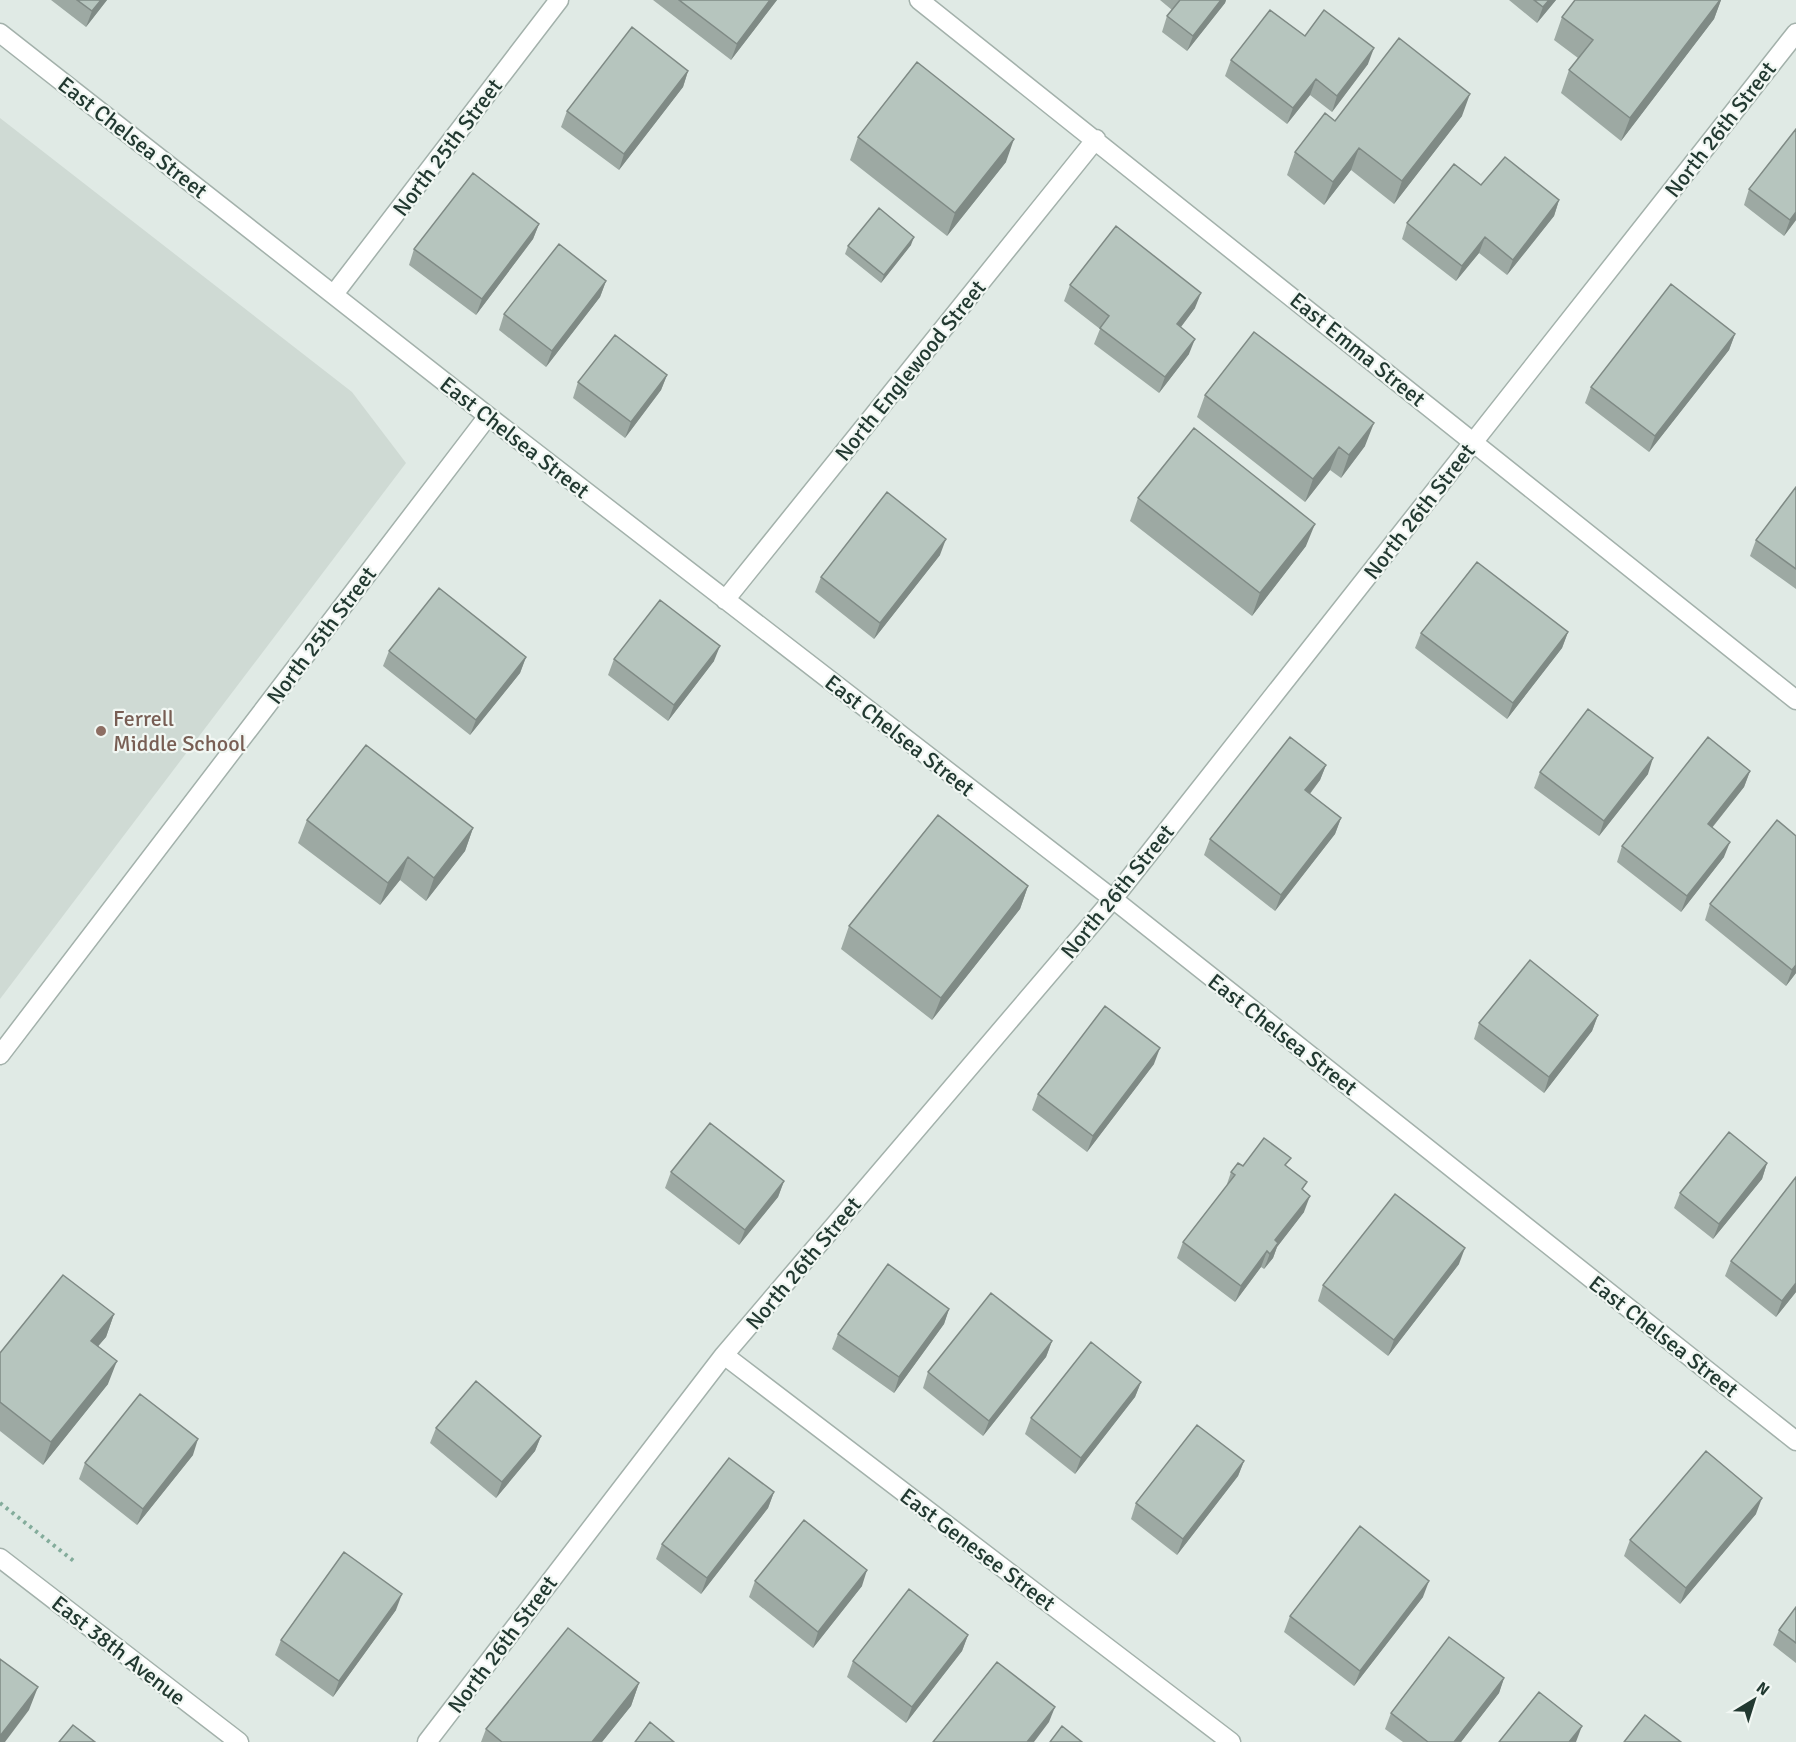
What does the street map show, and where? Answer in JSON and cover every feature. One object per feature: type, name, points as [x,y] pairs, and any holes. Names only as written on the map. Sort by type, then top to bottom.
[{"type":"street","name":"North 25th Street","points":[[334,294],[559,0]]},
{"type":"street","name":"East Emma Street","points":[[919,0],[1796,700]]},
{"type":"street","name":"East Chelsea Street","points":[[0,33],[488,416],[1113,899],[1796,1441]]},
{"type":"street","name":"North 26th Street","points":[[427,1742],[724,1355],[1113,899],[1796,33]]},
{"type":"street","name":"North Englewood Street","points":[[725,600],[1096,139]]},
{"type":"street","name":"North 25th Street","points":[[0,1055],[488,416]]},
{"type":"street","name":"East Genesee Street","points":[[724,1355],[1232,1742]]},
{"type":"street","name":"East 38th Avenue","points":[[0,1558],[239,1742]]},
{"type":"path","points":[[0,1503],[75,1562]]},
{"type":"shaded area","name":"Ferrell Middle School","points":[[0,118],[352,392],[406,463],[0,999]]},
{"type":"building","points":[[77,0],[101,0],[92,11]]},
{"type":"building","points":[[679,0],[770,0],[737,44]]},
{"type":"building","points":[[1180,0],[1221,0],[1193,36],[1167,16]]},
{"type":"building","points":[[1534,0],[1549,0],[1543,7]]},
{"type":"building","points":[[1575,0],[1720,0],[1630,118],[1569,70],[1593,40],[1562,17]]},
{"type":"building","points":[[1270,10],[1305,36],[1324,10],[1374,48],[1337,96],[1316,79],[1293,108],[1231,60]]},
{"type":"building","points":[[632,27],[688,71],[624,154],[567,111]]},
{"type":"building","points":[[1399,38],[1470,94],[1402,181],[1359,148],[1333,182],[1295,152],[1325,113],[1335,121]]},
{"type":"building","points":[[917,62],[1014,139],[955,213],[858,137]]},
{"type":"building","points":[[1796,129],[1796,212],[1790,220],[1749,189]]},
{"type":"building","points":[[1505,157],[1559,200],[1513,260],[1485,237],[1462,266],[1407,223],[1454,164],[1481,185]]},
{"type":"building","points":[[473,173],[539,224],[482,299],[414,249]]},
{"type":"building","points":[[879,208],[914,237],[884,275],[848,246]]},
{"type":"building","points":[[1116,226],[1201,293],[1177,324],[1195,339],[1165,377],[1100,328],[1109,316],[1070,285]]},
{"type":"building","points":[[559,244],[606,281],[552,351],[504,314]]},
{"type":"building","points":[[1671,284],[1735,334],[1655,436],[1591,387]]},
{"type":"building","points":[[1254,332],[1374,423],[1349,455],[1339,447],[1313,479],[1205,395]]},
{"type":"building","points":[[615,335],[667,375],[631,422],[578,382]]},
{"type":"building","points":[[1194,428],[1315,524],[1260,593],[1138,498]]},
{"type":"building","points":[[1796,487],[1796,569],[1756,540]]},
{"type":"building","points":[[887,492],[946,539],[880,623],[821,577]]},
{"type":"building","points":[[1477,562],[1568,632],[1513,703],[1421,633]]},
{"type":"building","points":[[439,588],[526,657],[476,720],[389,651]]},
{"type":"building","points":[[660,600],[720,646],[674,705],[614,659]]},
{"type":"building","points":[[1588,709],[1653,758],[1604,821],[1540,772]]},
{"type":"building","points":[[1290,737],[1326,765],[1305,790],[1341,818],[1281,895],[1210,839]]},
{"type":"building","points":[[1708,737],[1750,771],[1708,824],[1730,842],[1687,896],[1622,846]]},
{"type":"building","points":[[366,745],[473,828],[434,878],[408,857],[388,883],[307,820]]},
{"type":"building","points":[[938,815],[1028,886],[941,998],[849,926]]},
{"type":"building","points":[[1777,820],[1796,836],[1796,965],[1792,970],[1710,904]]},
{"type":"building","points":[[1530,960],[1598,1015],[1549,1077],[1479,1023]]},
{"type":"building","points":[[1105,1006],[1160,1048],[1093,1136],[1038,1094]]},
{"type":"building","points":[[710,1123],[784,1181],[745,1230],[671,1172]]},
{"type":"building","points":[[1729,1132],[1767,1163],[1719,1224],[1680,1193]]},
{"type":"building","points":[[1264,1138],[1291,1158],[1285,1165],[1307,1182],[1302,1189],[1310,1196],[1275,1240],[1278,1243],[1270,1254],[1267,1251],[1241,1286],[1183,1242],[1235,1175],[1231,1172],[1238,1163],[1243,1166]]},
{"type":"building","points":[[1796,1177],[1796,1283],[1782,1301],[1731,1261]]},
{"type":"building","points":[[1395,1194],[1465,1248],[1394,1340],[1323,1285]]},
{"type":"building","points":[[888,1264],[949,1309],[899,1377],[838,1334]]},
{"type":"building","points":[[63,1275],[114,1314],[91,1341],[117,1361],[51,1442],[0,1402],[0,1353]]},
{"type":"building","points":[[991,1293],[1052,1341],[989,1421],[928,1372]]},
{"type":"building","points":[[1091,1342],[1141,1382],[1081,1458],[1031,1418]]},
{"type":"building","points":[[476,1381],[541,1436],[502,1482],[436,1428]]},
{"type":"building","points":[[140,1394],[198,1439],[143,1509],[85,1463]]},
{"type":"building","points":[[1197,1425],[1244,1461],[1183,1539],[1136,1503]]},
{"type":"building","points":[[1706,1451],[1762,1498],[1686,1588],[1630,1540]]},
{"type":"building","points":[[729,1458],[774,1492],[707,1578],[662,1544]]},
{"type":"building","points":[[804,1520],[867,1570],[818,1632],[755,1581]]},
{"type":"building","points":[[1360,1526],[1429,1581],[1360,1671],[1290,1616]]},
{"type":"building","points":[[344,1552],[402,1594],[339,1681],[281,1640]]},
{"type":"building","points":[[909,1589],[968,1635],[912,1707],[853,1661]]},
{"type":"building","points":[[1796,1607],[1796,1643],[1779,1630]]},
{"type":"building","points":[[568,1628],[639,1683],[592,1742],[502,1742],[486,1729]]},
{"type":"building","points":[[1449,1637],[1504,1678],[1454,1742],[1428,1742],[1391,1713]]},
{"type":"building","points":[[0,1659],[38,1687],[0,1736]]},
{"type":"building","points":[[997,1662],[1055,1707],[1027,1742],[933,1742]]},
{"type":"building","points":[[1539,1692],[1582,1726],[1569,1742],[1499,1742]]},
{"type":"building","points":[[1645,1715],[1681,1742],[1624,1742]]},
{"type":"building","points":[[650,1722],[674,1742],[635,1742]]},
{"type":"building","points":[[73,1725],[95,1742],[59,1742]]},
{"type":"building","points":[[1062,1726],[1082,1742],[1050,1742]]},
{"type":"place","name":"Ferrell Middle School","points":[[101,731]]}]
